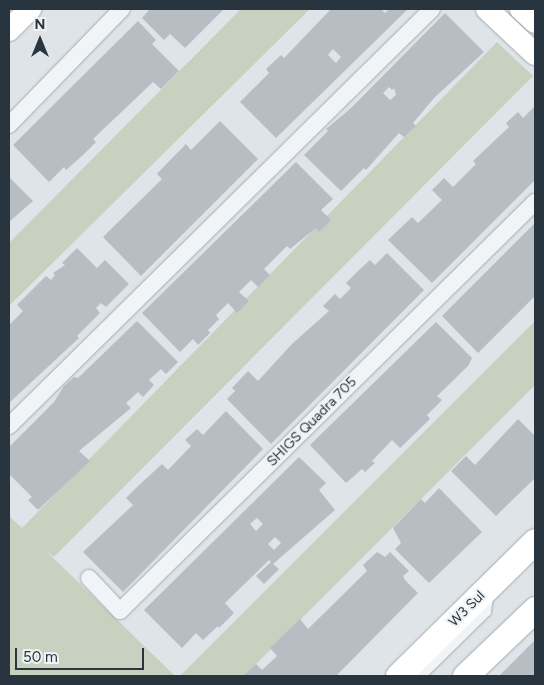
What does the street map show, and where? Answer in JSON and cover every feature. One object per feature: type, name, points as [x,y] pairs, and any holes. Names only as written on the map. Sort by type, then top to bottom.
[{"type":"main road","points":[[9,30],[30,9]]},
{"type":"main road","points":[[487,9],[534,49]]},
{"type":"main road","points":[[521,9],[535,22]]},
{"type":"main road","name":"W3 Sul","points":[[398,676],[535,541]]},
{"type":"main road","points":[[465,676],[535,609]]},
{"type":"street","points":[[9,125],[122,9]]},
{"type":"street","points":[[9,426],[432,9]]},
{"type":"street","name":"SHIGS Quadra 705","points":[[89,578],[120,611],[535,202]]},
{"type":"lane","points":[[422,676],[487,612],[490,586]]},
{"type":"green space","points":[[241,9],[310,9],[9,306],[9,243]]},
{"type":"green space","points":[[497,42],[533,76],[54,557],[45,550],[175,676],[9,676],[9,516],[22,528]]},
{"type":"green space","points":[[535,321],[535,385],[244,676],[180,676]]},
{"type":"building","points":[[150,9],[224,9],[185,48],[170,34],[164,40],[142,18]]},
{"type":"building","points":[[331,9],[381,9],[385,13],[389,9],[408,9],[276,138],[240,102],[269,73],[266,69],[281,55],[284,58]],"holes":[[[333,49],[341,57],[336,63],[328,55]]]},
{"type":"building","points":[[445,13],[484,52],[434,98],[413,123],[416,126],[404,137],[399,133],[366,170],[364,168],[341,191],[304,155],[328,131],[326,129],[351,108]],"holes":[[[389,87],[392,90],[394,88],[396,95],[390,100],[383,93]]]},
{"type":"building","points":[[138,21],[156,40],[152,44],[179,71],[161,89],[153,82],[93,139],[96,142],[82,156],[66,170],[64,167],[49,182],[13,145]]},
{"type":"building","points":[[535,106],[535,180],[432,283],[388,240],[412,217],[418,223],[442,200],[432,190],[444,178],[453,187],[476,164],[473,161],[509,127],[506,123],[518,112],[523,118]]},
{"type":"building","points":[[220,121],[258,159],[141,276],[103,237],[162,179],[157,174],[186,144],[191,150]]},
{"type":"building","points":[[296,162],[333,199],[321,210],[331,220],[319,232],[316,228],[290,249],[287,246],[264,269],[270,275],[258,287],[251,280],[239,292],[249,301],[237,313],[228,303],[216,315],[219,319],[208,330],[210,333],[198,345],[193,339],[180,352],[142,313]]},
{"type":"building","points":[[9,177],[33,201],[9,222]]},
{"type":"building","points":[[535,223],[535,296],[478,353],[442,316]]},
{"type":"building","points":[[77,248],[97,268],[105,260],[129,284],[106,307],[101,303],[96,308],[100,313],[77,336],[79,338],[9,403],[9,325],[23,311],[17,305],[46,276],[51,280],[55,275],[53,273],[65,265],[62,263]]},
{"type":"building","points":[[387,253],[424,290],[271,444],[227,399],[235,391],[232,388],[248,371],[258,381],[292,344],[329,311],[323,306],[335,294],[340,299],[351,288],[346,283],[358,271],[370,260],[375,265]]},
{"type":"building","points":[[137,321],[178,362],[166,374],[161,369],[149,380],[154,385],[143,397],[138,392],[126,403],[131,408],[79,451],[90,461],[38,510],[28,500],[32,497],[9,474],[9,447],[54,402],[64,386],[74,377],[78,378]]},
{"type":"building","points":[[436,322],[472,358],[468,366],[437,396],[442,400],[427,415],[430,419],[400,448],[392,440],[372,461],[375,463],[365,472],[362,469],[346,483],[310,445]]},
{"type":"building","points":[[226,411],[263,449],[123,592],[83,552],[133,505],[126,498],[138,486],[162,464],[168,470],[191,446],[185,440],[197,429],[203,435]]},
{"type":"building","points":[[518,419],[535,436],[535,478],[496,516],[451,471],[466,456],[475,465]]},
{"type":"building","points":[[299,457],[326,483],[319,490],[335,510],[273,564],[279,569],[264,584],[256,576],[271,562],[269,560],[225,603],[234,613],[203,640],[196,633],[182,648],[144,610]],"holes":[[[257,518],[263,524],[256,531],[250,524]],[[275,537],[281,543],[274,550],[268,544]]]},
{"type":"building","points":[[439,488],[482,532],[429,583],[395,549],[401,543],[393,528],[421,499],[425,503]]},
{"type":"building","points":[[377,552],[385,557],[390,552],[409,571],[403,576],[418,593],[336,676],[243,676],[256,664],[262,670],[277,656],[270,648],[300,619],[308,629],[367,571],[363,565]]},
{"type":"building","points":[[535,640],[535,676],[499,676]]}]
